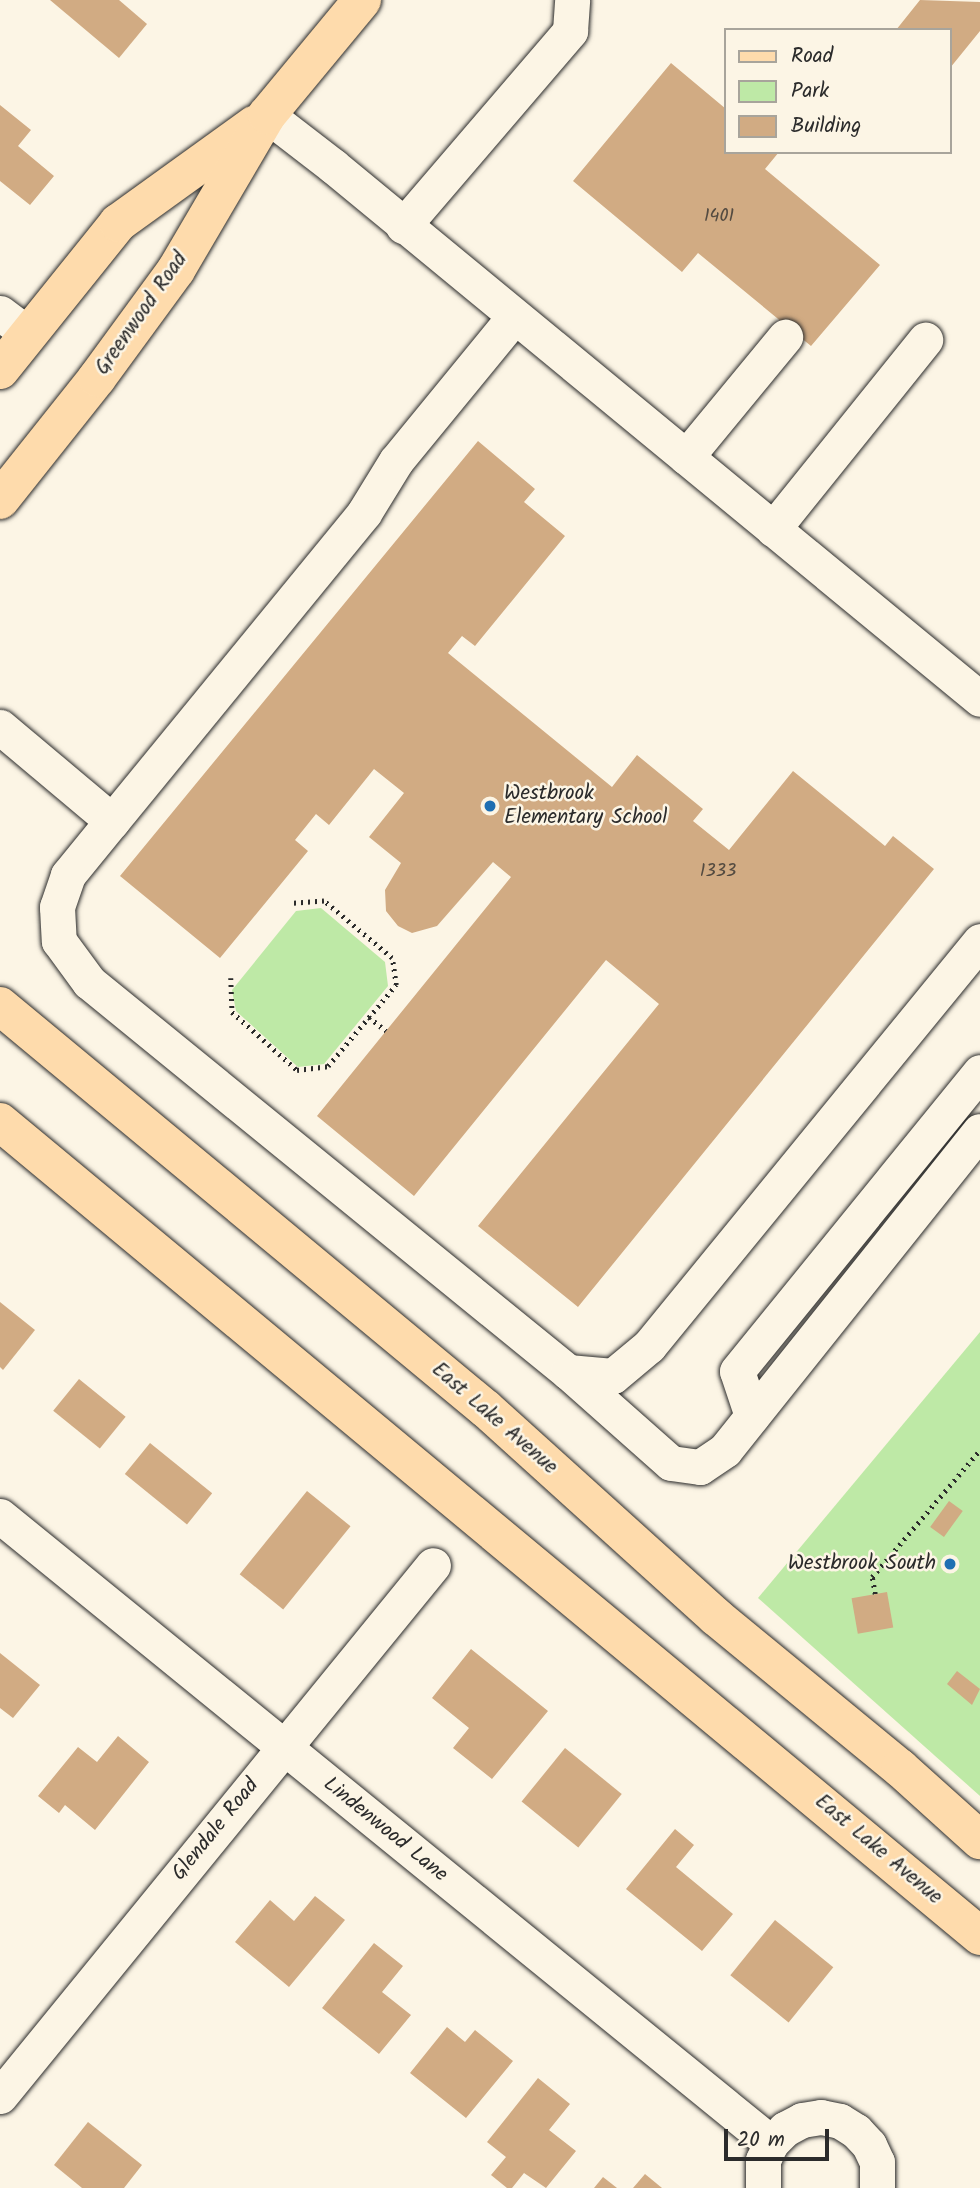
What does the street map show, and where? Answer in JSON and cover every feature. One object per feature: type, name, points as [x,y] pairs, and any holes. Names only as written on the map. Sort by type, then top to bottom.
[{"type":"main road","name":"Greenwood Road","points":[[0,500],[97,378],[176,270],[267,115],[362,0]]},
{"type":"main road","name":"Greenwood Road","points":[[0,370],[14,323],[118,223],[267,115]]},
{"type":"main road","name":"East Lake Avenue","points":[[0,1006],[486,1409],[716,1617],[900,1768],[980,1840]]},
{"type":"main road","name":"East Lake Avenue","points":[[0,1122],[980,1936]]},
{"type":"street","points":[[403,226],[570,31],[572,0]]},
{"type":"street","points":[[267,115],[333,166],[980,699]]},
{"type":"street","points":[[514,317],[396,461],[364,513],[68,875],[57,906],[59,942],[89,982],[568,1372],[671,1463],[700,1467],[725,1450],[980,1131]]},
{"type":"street","points":[[686,457],[785,337]]},
{"type":"street","points":[[773,529],[925,340]]},
{"type":"street","points":[[0,727],[112,821]]},
{"type":"street","points":[[568,1372],[613,1376],[649,1346],[980,941]]},
{"type":"street","points":[[752,1416],[737,1371],[980,1072]]},
{"type":"street","name":"Lindenwood Lane","points":[[0,1516],[771,2143]]},
{"type":"street","name":"Glendale Road","points":[[0,2096],[433,1565]]},
{"type":"street","points":[[763,2188],[763,2160],[771,2143],[785,2129],[802,2120],[821,2118],[840,2121],[856,2131],[869,2145],[877,2162],[877,2188]]},
{"type":"path","points":[[231,978],[232,1012],[297,1070],[328,1066],[396,985],[392,958],[324,901],[293,903]]},
{"type":"path","points":[[369,1017],[386,1031]]},
{"type":"path","points":[[874,1594],[872,1577],[980,1450]]},
{"type":"green space","points":[[321,908],[385,962],[388,986],[324,1064],[298,1067],[236,1011],[232,990],[296,911]]},
{"type":"green space","points":[[980,1332],[980,1796],[758,1598]]},
{"type":"building","points":[[50,0],[119,0],[147,24],[119,58]]},
{"type":"building","points":[[920,0],[980,2],[980,31],[952,66],[952,28],[898,28]]},
{"type":"building","points":[[671,63],[724,107],[724,154],[777,154],[765,169],[880,265],[811,346],[698,253],[682,272],[573,181]]},
{"type":"building","points":[[0,105],[31,130],[18,146],[54,176],[30,205],[0,181]]},
{"type":"building","points":[[478,441],[535,489],[524,502],[565,536],[475,646],[462,636],[448,653],[612,787],[637,755],[703,809],[693,821],[729,850],[793,771],[885,846],[893,836],[934,869],[578,1307],[478,1226],[659,1004],[606,960],[414,1196],[317,1116],[511,877],[493,862],[437,926],[412,933],[398,926],[386,911],[385,890],[401,863],[369,837],[404,793],[374,769],[329,825],[316,814],[295,840],[308,851],[220,958],[120,876]]},
{"type":"building","points":[[0,1302],[35,1330],[3,1370],[0,1367]]},
{"type":"building","points":[[79,1379],[126,1417],[100,1449],[53,1411]]},
{"type":"building","points":[[150,1443],[212,1493],[187,1524],[125,1474]]},
{"type":"building","points":[[307,1491],[351,1526],[283,1609],[240,1574]]},
{"type":"building","points":[[949,1501],[963,1511],[944,1537],[930,1527]]},
{"type":"building","points":[[887,1592],[893,1627],[858,1634],[852,1598]]},
{"type":"building","points":[[471,1649],[548,1711],[492,1779],[453,1748],[469,1728],[432,1698]]},
{"type":"building","points":[[0,1653],[40,1685],[13,1718],[0,1708]]},
{"type":"building","points":[[957,1671],[980,1689],[972,1705],[947,1684]]},
{"type":"building","points":[[118,1736],[149,1762],[95,1830],[65,1805],[59,1813],[38,1796],[78,1747],[97,1762]]},
{"type":"building","points":[[565,1748],[622,1794],[578,1848],[522,1802]]},
{"type":"building","points":[[675,1829],[694,1845],[676,1867],[733,1914],[702,1951],[626,1889]]},
{"type":"building","points":[[315,1896],[345,1920],[289,1987],[235,1942],[270,1900],[294,1921]]},
{"type":"building","points":[[775,1920],[833,1967],[789,2022],[730,1975]]},
{"type":"building","points":[[374,1943],[403,1966],[382,1992],[411,2015],[379,2054],[322,2008]]},
{"type":"building","points":[[447,2027],[465,2042],[475,2030],[513,2061],[466,2118],[410,2073]]},
{"type":"building","points":[[538,2078],[570,2104],[549,2130],[576,2151],[546,2188],[524,2173],[512,2188],[507,2188],[491,2175],[506,2157],[487,2142]]},
{"type":"building","points":[[88,2122],[142,2165],[124,2188],[82,2188],[54,2165]]},
{"type":"building","points":[[645,2174],[662,2188],[633,2188]]},
{"type":"building","points":[[603,2177],[617,2188],[594,2188]]},
{"type":"place","name":"Westbrook Elementary School","points":[[490,806]]},
{"type":"place","name":"Westbrook South","points":[[950,1564]]}]
